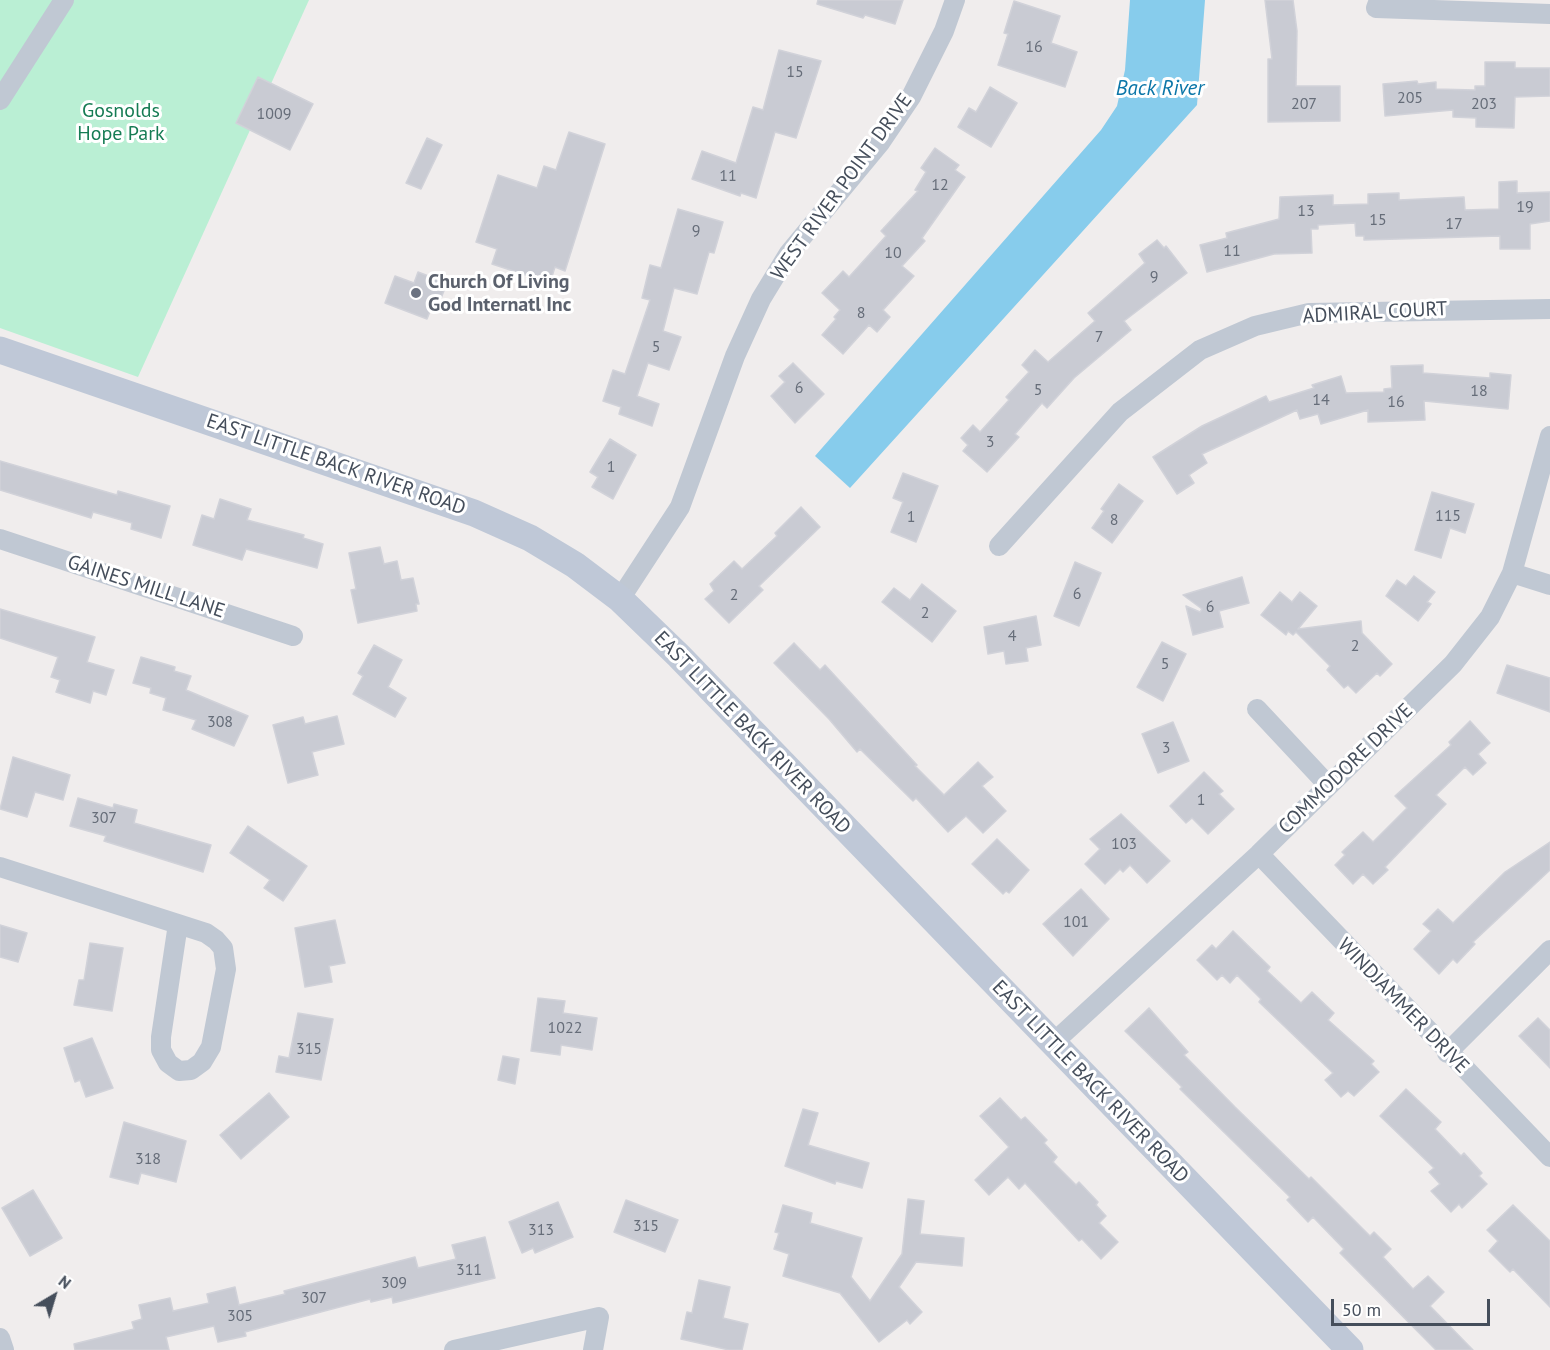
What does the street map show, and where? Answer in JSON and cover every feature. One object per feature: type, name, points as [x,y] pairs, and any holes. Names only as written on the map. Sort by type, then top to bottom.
[{"type":"street","points":[[0,100],[64,0]]},
{"type":"street","name":"WEST RIVER POINT DRIVE","points":[[620,598],[680,507],[735,356],[761,299],[789,253],[880,143],[910,97],[944,31],[954,0]]},
{"type":"street","points":[[1379,0],[1376,8],[1550,14]]},
{"type":"street","name":"ADMIRAL COURT","points":[[999,546],[1120,412],[1200,350],[1255,326],[1309,313],[1550,309]]},
{"type":"street","name":"EAST LITTLE BACK RIVER ROAD","points":[[0,350],[474,513],[530,538],[575,565],[620,598],[687,664],[1350,1350]]},
{"type":"street","name":"COMMODORE DRIVE","points":[[1053,1044],[1258,854],[1453,664],[1490,617],[1512,573],[1550,436]]},
{"type":"street","name":"GAINES MILL LANE","points":[[0,539],[293,636]]},
{"type":"street","points":[[1512,573],[1550,585]]},
{"type":"street","points":[[1257,710],[1328,785]]},
{"type":"street","name":"WINDJAMMER DRIVE","points":[[1258,854],[1447,1053],[1550,1157]]},
{"type":"street","points":[[0,867],[178,924],[206,933],[216,940],[223,948],[226,969],[211,1047],[202,1062],[191,1070],[179,1071],[168,1063],[161,1050],[161,1036],[178,924]]},
{"type":"street","points":[[1447,1053],[1550,950]]},
{"type":"street","points":[[454,1350],[599,1317],[593,1350]]},
{"type":"street","points":[[0,1338],[4,1350]]},
{"type":"green space","name":"Gosnolds Hope Park","points":[[0,0],[309,0],[138,377],[0,328]]},
{"type":"water","name":"Back River","points":[[1130,0],[1205,0],[1197,105],[850,488],[815,456],[1101,130],[1117,106],[1125,70]]},
{"type":"building","points":[[818,0],[903,0],[895,24],[865,15],[863,18],[817,4]]},
{"type":"building","points":[[1265,0],[1293,0],[1297,31],[1296,86],[1340,86],[1340,121],[1268,122],[1268,59],[1272,59]]},
{"type":"building","points":[[1014,1],[1060,16],[1051,43],[1077,52],[1065,87],[998,65],[1008,34],[1004,33]]},
{"type":"building","points":[[779,50],[821,61],[796,138],[775,132],[756,198],[741,193],[740,196],[692,179],[702,151],[736,163],[753,107],[763,110]]},
{"type":"building","points":[[1485,62],[1515,62],[1515,68],[1550,68],[1550,96],[1515,97],[1514,128],[1476,127],[1476,118],[1453,117],[1453,110],[1385,116],[1383,84],[1436,82],[1436,89],[1475,90],[1475,86],[1485,86]]},
{"type":"building","points":[[258,77],[313,104],[290,150],[236,123]]},
{"type":"building","points":[[990,87],[1017,103],[991,147],[958,127],[969,108],[976,112]]},
{"type":"building","points":[[569,132],[605,144],[565,271],[555,267],[550,283],[492,264],[497,249],[476,242],[498,175],[537,188],[544,166],[556,170]]},
{"type":"building","points":[[427,138],[442,145],[421,189],[406,183]]},
{"type":"building","points":[[935,148],[959,165],[955,170],[965,177],[922,238],[925,241],[902,266],[914,276],[883,310],[890,317],[877,332],[869,325],[843,354],[822,335],[836,319],[834,317],[840,310],[822,293],[843,271],[849,277],[886,236],[881,231],[918,191],[915,190],[926,172],[921,168]]},
{"type":"building","points":[[1517,181],[1517,193],[1550,192],[1550,221],[1530,224],[1530,249],[1500,249],[1500,236],[1364,240],[1364,236],[1356,236],[1355,223],[1318,225],[1318,229],[1311,229],[1312,253],[1274,254],[1207,272],[1200,245],[1227,238],[1226,233],[1279,219],[1280,197],[1333,195],[1333,205],[1368,204],[1368,194],[1399,193],[1399,200],[1464,197],[1465,210],[1499,209],[1499,182]]},
{"type":"building","points":[[678,209],[723,222],[714,253],[709,252],[697,294],[674,288],[663,331],[681,337],[669,370],[648,363],[637,396],[659,404],[652,426],[619,414],[621,407],[603,401],[613,370],[625,374],[650,300],[642,298],[650,265],[661,268]]},
{"type":"building","points":[[1157,240],[1164,248],[1166,246],[1187,273],[1124,321],[1131,330],[1074,378],[1047,408],[1042,403],[1015,434],[1019,437],[987,472],[963,451],[968,445],[961,438],[973,425],[980,432],[1009,400],[1006,397],[1029,372],[1022,365],[1035,350],[1048,362],[1095,321],[1088,313],[1145,263],[1139,254]]},
{"type":"building","name":"Church Of Living God Internatl Inc","points":[[418,272],[447,283],[438,306],[433,304],[427,319],[385,303],[395,276],[414,283]]},
{"type":"building","points":[[793,363],[824,394],[795,423],[771,396],[785,382],[779,376]]},
{"type":"building","points":[[1423,365],[1423,373],[1490,378],[1490,373],[1511,375],[1508,409],[1424,401],[1425,420],[1368,422],[1368,410],[1321,424],[1318,414],[1300,419],[1297,410],[1202,454],[1207,463],[1189,475],[1194,483],[1177,494],[1153,457],[1202,426],[1266,396],[1269,402],[1314,388],[1312,385],[1341,376],[1346,393],[1384,392],[1384,389],[1392,388],[1391,366]]},
{"type":"building","points":[[610,439],[636,455],[613,499],[592,487],[598,477],[590,472]]},
{"type":"building","points":[[0,461],[117,495],[118,491],[170,506],[161,538],[131,529],[132,523],[93,512],[91,518],[0,490]]},
{"type":"building","points":[[903,473],[938,486],[916,542],[891,532],[903,502],[893,498]]},
{"type":"building","points":[[1119,484],[1143,501],[1112,543],[1092,528],[1104,511],[1101,509]]},
{"type":"building","points":[[1432,492],[1474,504],[1465,533],[1450,528],[1441,558],[1415,550]]},
{"type":"building","points":[[220,499],[251,509],[247,520],[304,535],[303,538],[323,544],[317,568],[246,549],[242,560],[193,545],[202,515],[214,519]]},
{"type":"building","points":[[801,507],[820,527],[759,586],[763,590],[729,623],[705,599],[714,591],[710,584],[734,561],[742,569],[777,536],[775,533]]},
{"type":"building","points":[[380,547],[384,564],[397,561],[401,580],[413,578],[419,604],[416,604],[417,611],[358,623],[351,590],[356,589],[349,553]]},
{"type":"building","points":[[1075,562],[1101,573],[1079,626],[1054,616]]},
{"type":"building","points":[[1414,576],[1435,592],[1427,602],[1431,604],[1418,621],[1386,596],[1397,580],[1406,586]]},
{"type":"building","points":[[1242,577],[1249,603],[1219,611],[1223,627],[1193,635],[1186,606],[1200,612],[1202,609],[1183,595]]},
{"type":"building","points":[[922,584],[956,611],[932,642],[882,602],[894,588],[910,600]]},
{"type":"building","points":[[1280,592],[1292,602],[1300,592],[1317,606],[1298,629],[1361,621],[1362,633],[1392,664],[1380,676],[1377,673],[1356,693],[1348,685],[1344,688],[1327,670],[1330,666],[1296,632],[1293,635],[1288,631],[1286,635],[1261,615]]},
{"type":"building","points":[[0,609],[95,637],[87,662],[114,670],[106,695],[93,691],[90,703],[56,692],[60,680],[51,677],[58,657],[0,638]]},
{"type":"building","points":[[1036,616],[1041,645],[1026,648],[1028,661],[1006,664],[1004,651],[988,654],[984,627]]},
{"type":"building","points":[[1162,642],[1186,654],[1163,701],[1137,687]]},
{"type":"building","points":[[794,643],[820,670],[825,665],[917,765],[915,766],[944,795],[978,762],[993,777],[982,786],[1006,811],[983,833],[966,816],[948,832],[916,798],[913,801],[860,749],[857,752],[829,719],[774,663]]},
{"type":"building","points":[[374,645],[402,660],[388,687],[406,698],[395,717],[353,694],[363,676],[358,673]]},
{"type":"building","points":[[141,657],[175,667],[174,671],[191,676],[186,690],[248,716],[234,746],[192,729],[196,720],[163,710],[166,698],[150,693],[151,688],[133,683]]},
{"type":"building","points":[[1507,665],[1550,678],[1550,712],[1497,693]]},
{"type":"building","points":[[337,716],[344,744],[312,752],[318,775],[288,783],[273,725],[303,717],[305,724]]},
{"type":"building","points":[[1470,721],[1490,743],[1478,754],[1486,763],[1473,775],[1465,767],[1436,795],[1446,804],[1385,867],[1388,870],[1373,884],[1363,874],[1353,884],[1335,865],[1345,855],[1342,852],[1363,832],[1373,842],[1407,808],[1395,796],[1451,745],[1449,742]]},
{"type":"building","points":[[1173,722],[1189,761],[1158,773],[1142,734]]},
{"type":"building","points":[[13,757],[70,775],[63,800],[35,792],[27,817],[0,809]]},
{"type":"building","points":[[1204,772],[1223,791],[1219,794],[1234,809],[1208,834],[1192,818],[1186,823],[1170,806]]},
{"type":"building","points":[[78,798],[113,808],[114,804],[137,810],[134,823],[211,845],[203,872],[104,841],[106,836],[70,826]]},
{"type":"building","points":[[1121,814],[1170,861],[1147,883],[1130,865],[1123,872],[1120,869],[1105,884],[1085,864],[1100,849],[1090,839]]},
{"type":"building","points":[[248,826],[307,866],[283,901],[264,888],[270,880],[230,853]]},
{"type":"building","points":[[997,839],[1029,870],[1009,893],[1006,891],[1003,894],[972,864]]},
{"type":"building","points":[[1550,842],[1550,870],[1473,942],[1475,944],[1457,963],[1453,959],[1439,974],[1414,949],[1431,931],[1423,924],[1438,909],[1453,923],[1505,872]]},
{"type":"building","points":[[1081,889],[1109,919],[1073,956],[1043,924]]},
{"type":"building","points":[[335,920],[345,963],[329,966],[332,982],[305,987],[295,928]]},
{"type":"building","points":[[0,925],[27,933],[18,962],[0,957]]},
{"type":"building","points":[[1233,931],[1270,967],[1267,971],[1301,1003],[1312,992],[1334,1013],[1328,1020],[1374,1061],[1371,1064],[1379,1072],[1354,1096],[1348,1091],[1341,1097],[1325,1080],[1333,1073],[1259,1002],[1261,999],[1237,975],[1230,983],[1222,975],[1217,980],[1197,960],[1212,945],[1216,949]]},
{"type":"building","points":[[90,943],[123,948],[112,1011],[74,1005],[79,980],[84,980]]},
{"type":"building","points":[[538,998],[565,1001],[563,1013],[597,1018],[592,1050],[561,1045],[560,1055],[531,1051]]},
{"type":"building","points":[[1149,1008],[1188,1052],[1184,1055],[1235,1107],[1309,1179],[1311,1177],[1370,1236],[1374,1232],[1391,1249],[1383,1257],[1413,1289],[1428,1276],[1444,1292],[1430,1306],[1473,1350],[1436,1350],[1340,1253],[1344,1249],[1313,1217],[1308,1222],[1287,1200],[1290,1197],[1180,1089],[1182,1087],[1125,1031]]},
{"type":"building","points":[[298,1013],[333,1019],[321,1080],[276,1072],[279,1056],[289,1058]]},
{"type":"building","points":[[1538,1018],[1550,1030],[1550,1068],[1519,1036]]},
{"type":"building","points":[[92,1038],[113,1088],[86,1097],[80,1080],[75,1082],[64,1048]]},
{"type":"building","points":[[503,1056],[519,1059],[515,1084],[498,1080]]},
{"type":"building","points":[[1406,1089],[1441,1122],[1435,1129],[1461,1156],[1464,1153],[1482,1173],[1479,1176],[1487,1184],[1462,1208],[1459,1204],[1451,1212],[1431,1191],[1440,1184],[1429,1172],[1434,1168],[1380,1116]]},
{"type":"building","points":[[269,1093],[289,1117],[241,1159],[220,1135]]},
{"type":"building","points":[[1000,1098],[1021,1120],[1025,1117],[1047,1140],[1044,1143],[1057,1157],[1053,1162],[1076,1185],[1079,1182],[1098,1202],[1096,1205],[1106,1216],[1099,1223],[1118,1242],[1101,1259],[1082,1239],[1079,1241],[1025,1183],[1019,1189],[1008,1177],[989,1195],[975,1180],[1009,1147],[980,1116]]},
{"type":"building","points":[[803,1109],[818,1113],[808,1145],[869,1163],[862,1188],[836,1181],[835,1184],[785,1166]]},
{"type":"building","points":[[124,1122],[186,1141],[176,1182],[141,1173],[138,1184],[110,1177]]},
{"type":"building","points":[[33,1190],[62,1238],[30,1256],[2,1208]]},
{"type":"building","points":[[908,1199],[924,1201],[920,1234],[964,1238],[962,1266],[916,1262],[899,1287],[922,1312],[910,1324],[907,1320],[879,1342],[840,1293],[783,1276],[789,1254],[774,1249],[779,1233],[775,1232],[783,1205],[812,1213],[810,1223],[862,1238],[851,1277],[870,1301],[902,1254]]},
{"type":"building","points":[[626,1200],[678,1220],[665,1252],[614,1232]]},
{"type":"building","points":[[558,1202],[573,1237],[535,1253],[533,1248],[522,1253],[509,1222]]},
{"type":"building","points":[[1513,1205],[1550,1241],[1550,1307],[1513,1269],[1510,1272],[1489,1251],[1498,1241],[1487,1230]]},
{"type":"building","points":[[485,1237],[495,1278],[393,1303],[392,1297],[371,1302],[370,1299],[245,1332],[246,1336],[218,1342],[214,1326],[166,1337],[169,1350],[75,1350],[74,1344],[134,1329],[132,1322],[142,1319],[139,1305],[170,1298],[173,1311],[209,1303],[207,1294],[235,1287],[239,1305],[415,1257],[418,1268],[456,1259],[452,1245]]},
{"type":"building","points":[[699,1280],[730,1287],[723,1318],[748,1324],[742,1350],[729,1350],[681,1339],[687,1312],[692,1313]]},
{"type":"place","name":"Church Of Living God Internatl Inc","points":[[416,293]]}]
